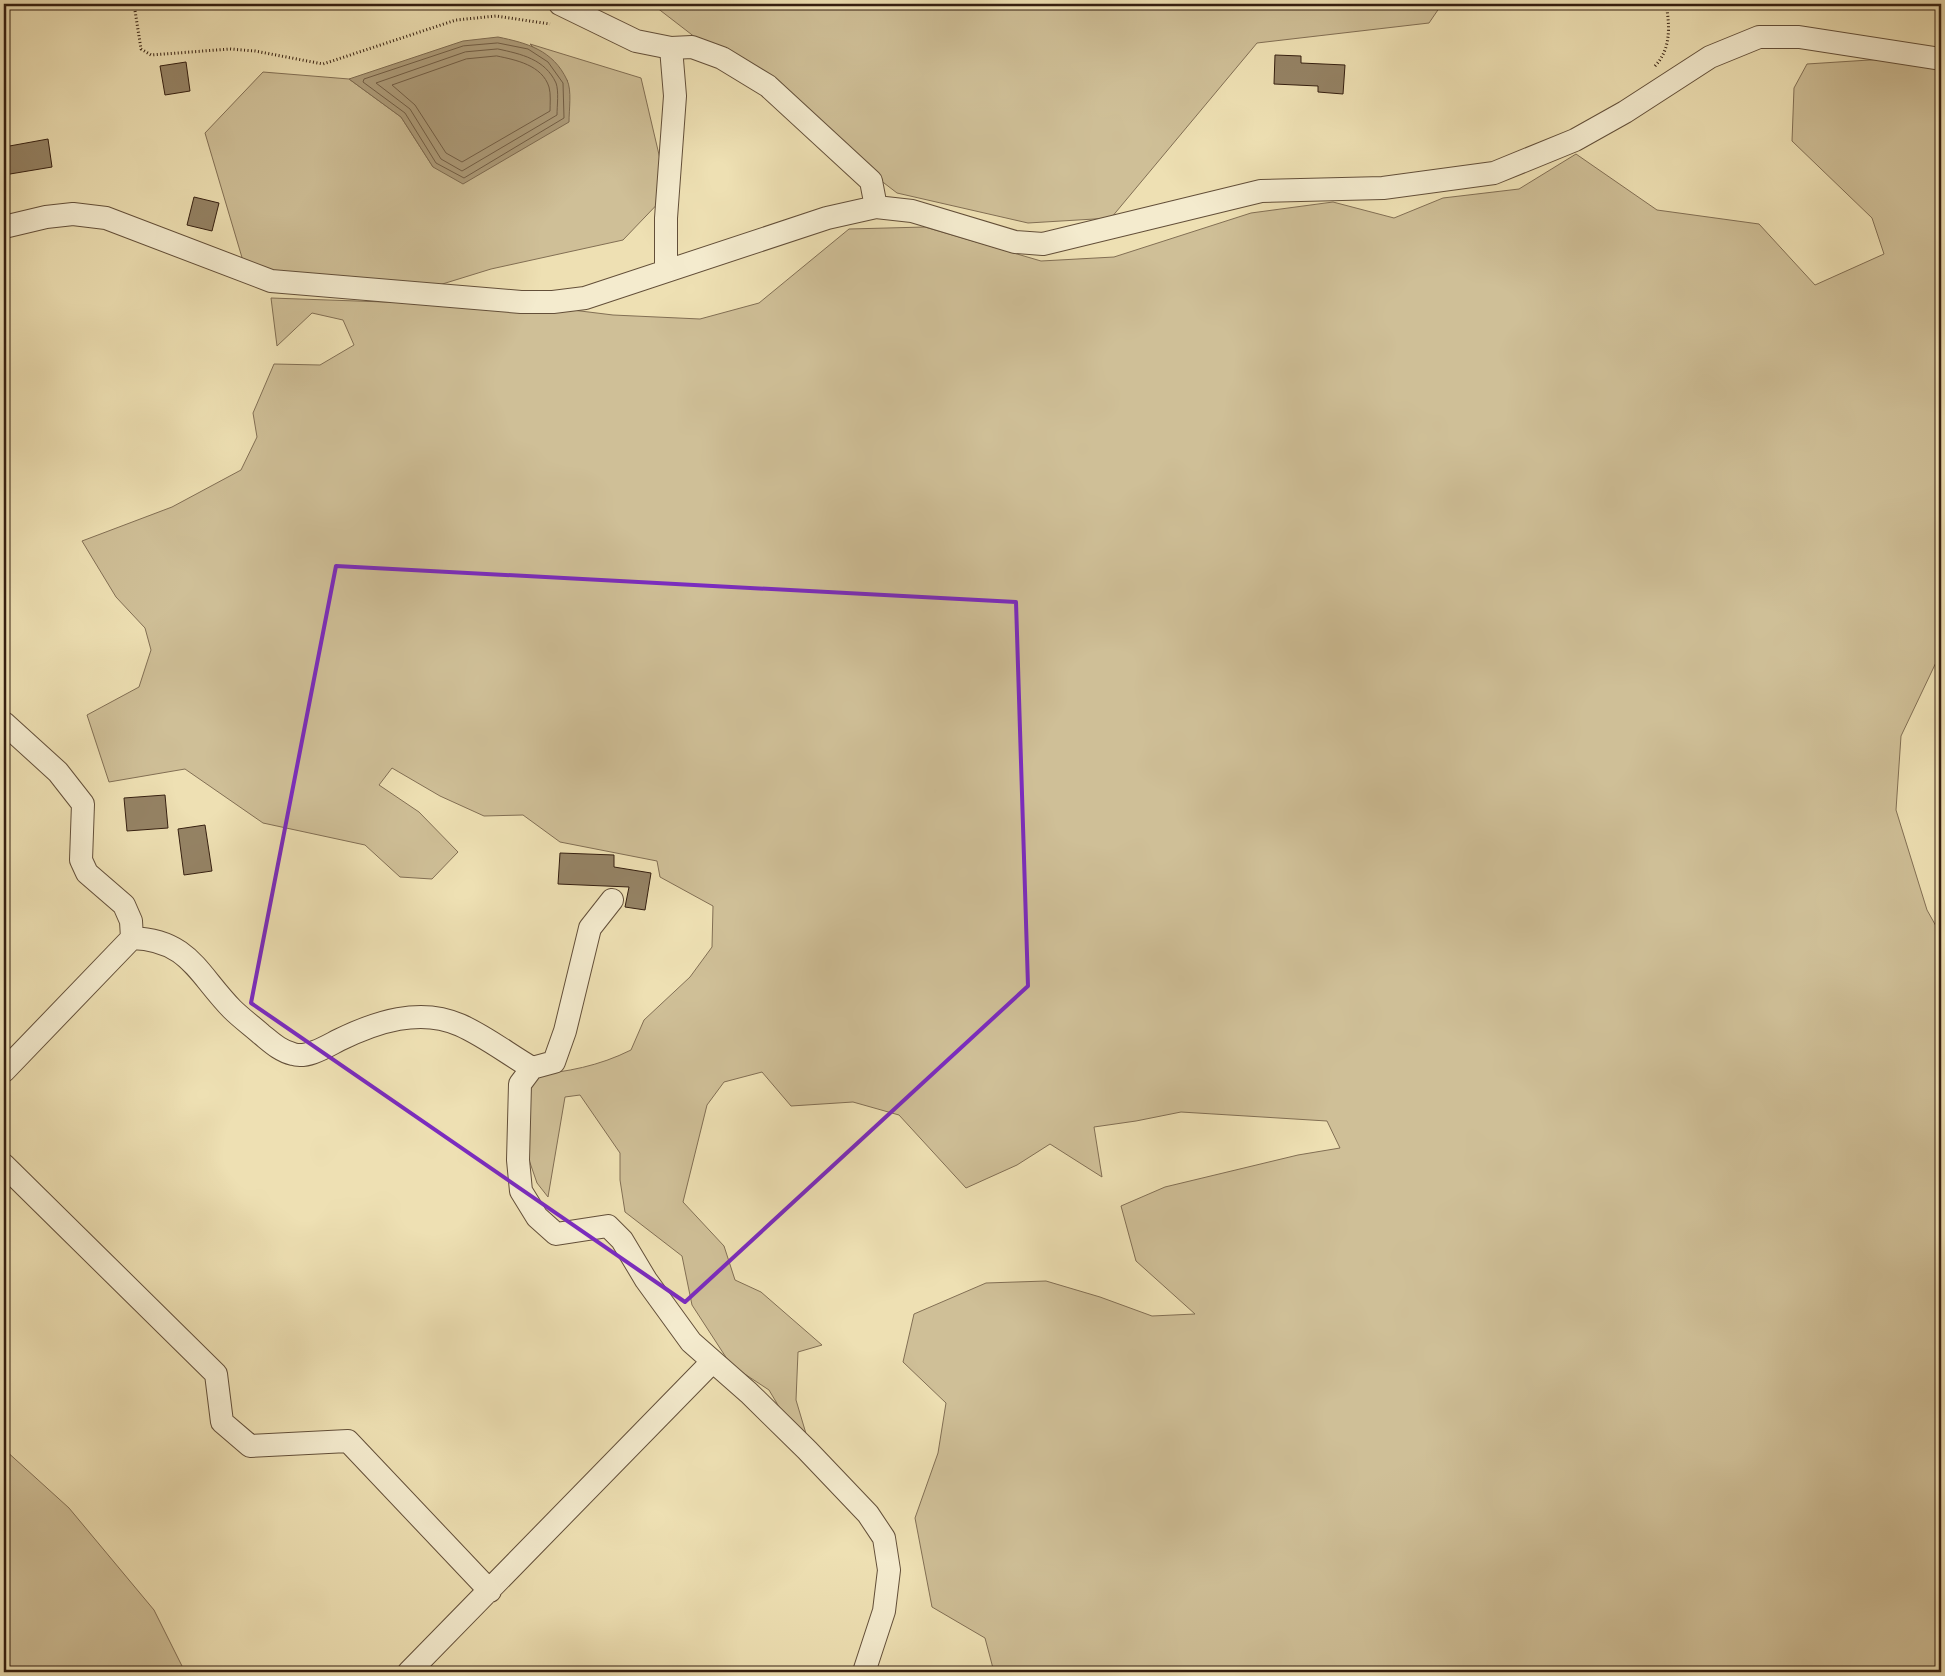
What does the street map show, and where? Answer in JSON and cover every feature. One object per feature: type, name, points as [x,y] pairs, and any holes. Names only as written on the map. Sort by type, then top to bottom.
[{"type":"street","points":[[558,14],[636,41],[671,48],[692,47],[722,58],[768,86],[871,182],[876,207]]},
{"type":"street","points":[[4,227],[46,217],[73,214],[106,218],[271,280],[512,302],[553,302],[585,298],[827,218],[876,207],[912,211],[1015,242],[1042,244],[1261,191],[1383,188],[1494,173],[1576,140],[1625,112],[1710,57],[1759,37],[1799,37],[1941,59]]},
{"type":"street","points":[[666,270],[666,218],[675,96],[671,48]]},
{"type":"street","points":[[4,723],[58,772],[82,804],[81,860],[87,873],[124,905],[131,921],[132,938]]},
{"type":"street","points":[[612,900],[590,928],[565,1031],[554,1062],[532,1068],[520,1084],[518,1160],[522,1191],[533,1210],[556,1234],[608,1226],[622,1240],[646,1280],[691,1342],[749,1393],[868,1514],[884,1538],[889,1570],[884,1611],[864,1672]]},
{"type":"street","points":[[4,1071],[132,938],[153,938],[178,950],[201,971],[232,1009],[280,1050],[295,1055],[320,1049],[363,1029],[407,1017],[434,1018],[459,1024],[532,1068]]},
{"type":"street","points":[[4,1165],[216,1374],[222,1422],[250,1446],[348,1441],[490,1591]]},
{"type":"street","points":[[409,1672],[712,1362]]},
{"type":"path","points":[[134,4],[141,49],[151,55],[230,49],[255,51],[323,64],[456,20],[496,16],[558,14]]},
{"type":"path","points":[[1651,70],[1665,56],[1670,24],[1666,4]]},
{"type":"highlighted area","points":[[336,566],[1016,602],[1028,986],[685,1302],[251,1003]]},
{"type":"shaded area","points":[[652,4],[1442,4],[1429,23],[1257,43],[1111,218],[1028,223],[897,193]]},
{"type":"shaded area","points":[[530,44],[641,78],[668,193],[623,240],[491,269],[410,294],[246,271],[205,133],[263,72],[349,79],[401,117],[433,167],[568,81]]},
{"type":"shaded area","points":[[1885,59],[1941,65],[1941,652],[1901,736],[1896,810],[1927,910],[1941,935],[1941,1672],[994,1672],[985,1638],[932,1607],[915,1518],[938,1453],[946,1403],[903,1362],[914,1314],[986,1283],[1046,1281],[1100,1297],[1152,1316],[1195,1314],[1136,1261],[1121,1206],[1165,1187],[1298,1155],[1340,1148],[1327,1121],[1181,1112],[1094,1127],[1102,1177],[1050,1144],[1017,1165],[966,1188],[899,1115],[853,1102],[791,1106],[762,1072],[724,1082],[707,1105],[683,1202],[724,1246],[735,1280],[761,1292],[822,1345],[798,1352],[796,1400],[807,1437],[791,1427],[769,1390],[731,1365],[692,1305],[682,1256],[625,1212],[620,1180],[620,1153],[580,1095],[565,1097],[548,1197],[537,1183],[518,1128],[532,1075],[583,1067],[619,1056],[631,1050],[644,1020],[690,977],[712,947],[713,906],[660,877],[657,861],[560,842],[523,815],[484,816],[440,796],[392,768],[379,785],[419,812],[458,852],[432,879],[400,877],[365,845],[263,823],[185,769],[109,782],[87,715],[139,687],[151,650],[145,628],[116,597],[82,541],[172,507],[241,470],[257,437],[253,413],[274,364],[320,365],[354,345],[343,320],[312,313],[277,346],[271,298],[556,308],[613,315],[700,319],[759,303],[849,229],[925,227],[1041,261],[1114,257],[1251,213],[1333,202],[1394,218],[1443,198],[1519,189],[1576,154],[1657,210],[1759,224],[1815,285],[1884,254],[1872,218],[1792,141],[1794,88],[1807,64]]},
{"type":"shaded area","points":[[4,1449],[69,1508],[154,1610],[185,1672],[4,1672]]},
{"type":"water","points":[[498,37],[529,45],[554,61],[569,84],[569,122],[463,184],[433,167],[401,117],[349,79],[463,41]]},
{"type":"building","points":[[1275,55],[1301,56],[1301,63],[1345,65],[1343,94],[1318,92],[1318,86],[1274,84]]},
{"type":"building","points":[[186,62],[190,91],[165,95],[160,66]]},
{"type":"building","points":[[48,139],[52,167],[4,175],[4,147]]},
{"type":"building","points":[[194,197],[219,203],[212,231],[187,225]]},
{"type":"building","points":[[165,795],[168,828],[127,831],[124,798]]},
{"type":"building","points":[[205,825],[212,871],[184,875],[178,829]]},
{"type":"building","points":[[560,853],[614,855],[614,867],[651,873],[645,910],[625,907],[629,887],[558,884]]}]
